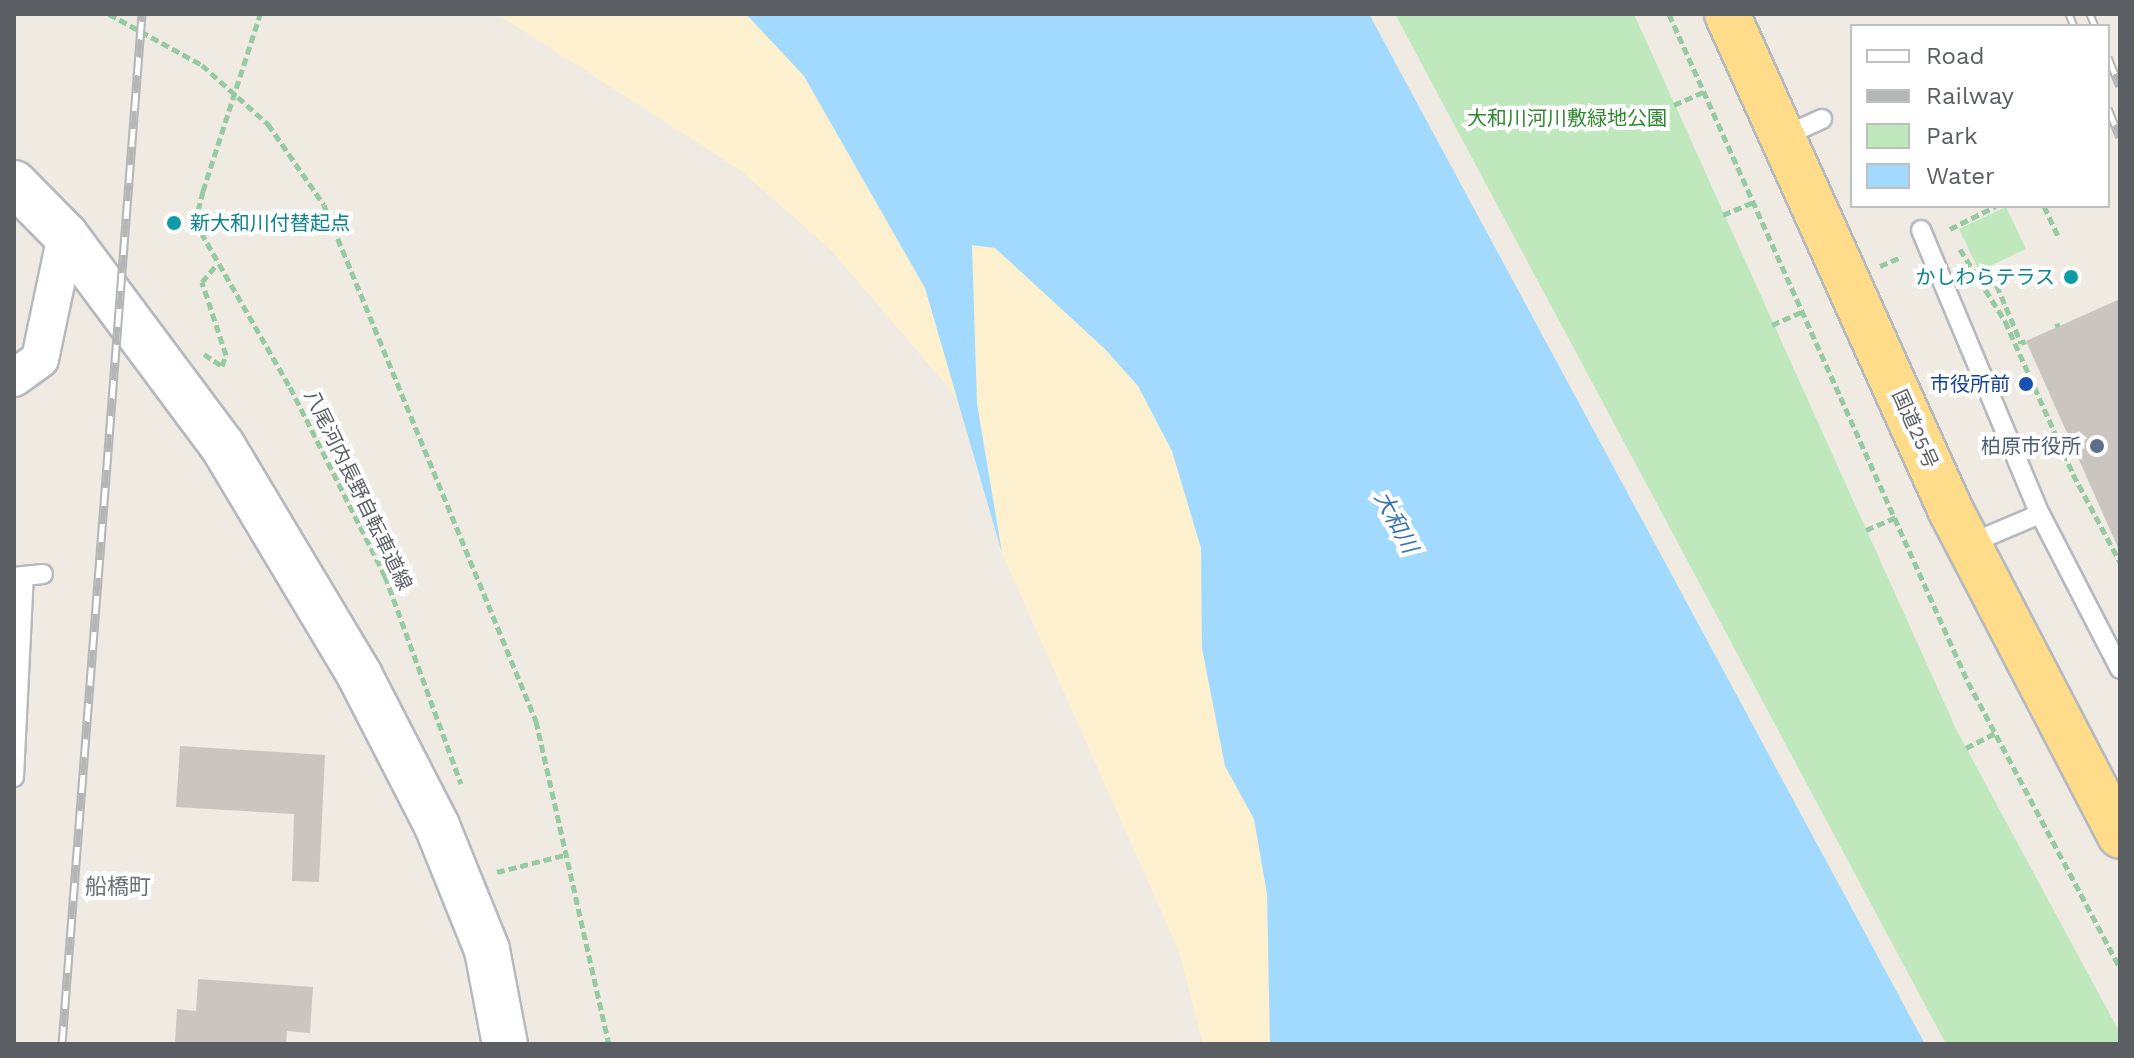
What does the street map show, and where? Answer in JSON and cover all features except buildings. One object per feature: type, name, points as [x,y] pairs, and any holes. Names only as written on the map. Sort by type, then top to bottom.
[{"type":"highway","name":"国道25号","points":[[1727,14],[1968,544],[2120,836]]},
{"type":"street","points":[[14,183],[66,236],[222,445],[360,676],[437,826],[487,950],[505,1044]]},
{"type":"street","points":[[14,378],[40,359],[66,236]]},
{"type":"lane","points":[[1782,137],[1822,119]]},
{"type":"lane","points":[[1921,230],[2040,514],[2120,669]]},
{"type":"lane","points":[[1968,544],[2040,514]]},
{"type":"lane","points":[[14,777],[27,575]]},
{"type":"path","points":[[109,14],[202,65],[268,124],[324,205],[536,721],[569,854],[609,1044]]},
{"type":"path","name":"八尾河内長野自転車道線","points":[[260,14],[195,222],[290,387],[385,576],[465,794]]},
{"type":"path","points":[[1669,14],[1996,733],[2120,968]]},
{"type":"path","points":[[1674,105],[1703,92]]},
{"type":"path","points":[[1723,215],[1753,202]]},
{"type":"path","points":[[1991,208],[1949,226],[1975,281],[2005,321],[2073,474],[2120,562]]},
{"type":"path","points":[[2045,208],[2058,236]]},
{"type":"path","points":[[1879,266],[1901,257]]},
{"type":"path","points":[[195,349],[222,366],[226,355],[202,282],[217,264]]},
{"type":"path","points":[[1975,281],[1992,274],[2021,343],[2026,341]]},
{"type":"path","points":[[1772,325],[1803,311]]},
{"type":"path","points":[[1866,530],[1896,517]]},
{"type":"path","points":[[1966,748],[1996,733]]},
{"type":"path","points":[[492,874],[569,854]]},
{"type":"path","points":[[489,863],[496,889]]},
{"type":"green space","name":"大和川河川敷緑地公園","points":[[1395,14],[1634,14],[1957,731],[2120,1033],[2120,1044],[1946,1044]]},
{"type":"green space","points":[[2006,208],[2026,249],[1979,271],[1959,229]]},
{"type":"sand","points":[[497,14],[746,14],[804,76],[925,288],[963,405],[831,250],[740,170]]},
{"type":"sand","points":[[971,245],[995,247],[1105,349],[1138,386],[1172,451],[1201,548],[1202,648],[1225,766],[1254,819],[1267,894],[1270,1044],[1203,1044],[1179,951],[1002,553],[977,404]]},
{"type":"water","name":"大和川","points":[[746,14],[1369,14],[1925,1044],[1270,1044],[1267,894],[1254,819],[1225,766],[1202,648],[1201,548],[1172,451],[1138,386],[1105,349],[995,248],[972,245],[977,404],[1002,553],[925,288],[804,76]]},
{"type":"railway","points":[[62,1044],[142,14]]},
{"type":"railway","points":[[2069,14],[2073,24]]},
{"type":"railway","points":[[2090,14],[2094,24]]},
{"type":"railway","points":[[2110,62],[2120,86]]},
{"type":"railway","points":[[2110,113],[2120,137]]},
{"type":"place","name":"新大和川付替起点","points":[[174,223]]},
{"type":"place","name":"かしわらテラス","points":[[2071,277]]},
{"type":"place","name":"市役所前","points":[[2026,384]]},
{"type":"place","name":"柏原市役所","points":[[2097,446]]},
{"type":"district","name":"船橋町","points":[[118,887]]}]
